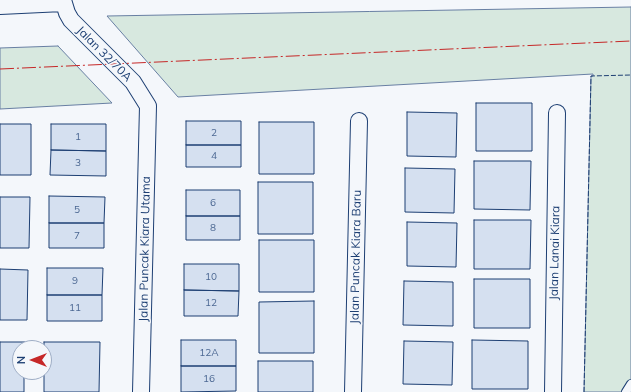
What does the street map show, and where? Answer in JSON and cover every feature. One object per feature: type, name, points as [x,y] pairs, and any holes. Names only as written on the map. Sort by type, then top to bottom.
[{"type":"street","points":[[0,6],[63,1]]},
{"type":"street","name":"Jalan 32/70A","points":[[63,1],[66,13],[76,27],[128,77],[141,93],[148,106]]},
{"type":"street","name":"Jalan Puncak Kiara Utama","points":[[141,392],[148,106]]},
{"type":"street","name":"Jalan Lanai Kiara","points":[[553,392],[557,113]]},
{"type":"street","name":"Jalan Puncak Kiara Baru","points":[[353,392],[359,121]]},
{"type":"lane","points":[[626,392],[631,384]]},
{"type":"shaded area","points":[[631,7],[631,392],[584,392],[591,76],[593,76],[593,74],[178,97],[107,16]]},
{"type":"shaded area","points":[[58,46],[112,103],[0,109],[0,48]]},
{"type":"building","points":[[476,103],[532,103],[532,151],[476,151]]},
{"type":"building","points":[[407,112],[457,113],[456,157],[407,156]]},
{"type":"building","points":[[186,121],[241,121],[241,145],[186,145]]},
{"type":"building","points":[[259,122],[314,122],[314,174],[259,174]]},
{"type":"building","points":[[0,124],[31,124],[31,175],[0,175]]},
{"type":"building","points":[[51,124],[106,124],[106,151],[51,150]]},
{"type":"building","points":[[186,145],[241,145],[241,167],[186,167]]},
{"type":"building","points":[[51,150],[106,151],[106,176],[50,175]]},
{"type":"building","points":[[474,161],[531,161],[530,210],[474,209]]},
{"type":"building","points":[[405,168],[455,169],[454,213],[405,212]]},
{"type":"building","points":[[258,182],[313,182],[313,234],[258,234]]},
{"type":"building","points":[[186,190],[240,190],[240,216],[186,216]]},
{"type":"building","points":[[49,196],[105,197],[104,223],[49,223]]},
{"type":"building","points":[[0,197],[30,197],[29,248],[0,248]]},
{"type":"building","points":[[186,216],[240,216],[240,240],[186,240]]},
{"type":"building","points":[[474,220],[531,220],[530,269],[474,269]]},
{"type":"building","points":[[407,222],[457,223],[456,267],[407,266]]},
{"type":"building","points":[[49,223],[104,223],[104,248],[49,248]]},
{"type":"building","points":[[259,240],[314,240],[314,292],[259,292]]},
{"type":"building","points":[[184,264],[239,264],[239,291],[184,290]]},
{"type":"building","points":[[47,268],[103,268],[102,295],[47,295]]},
{"type":"building","points":[[0,269],[28,270],[27,320],[0,320]]},
{"type":"building","points":[[474,279],[530,279],[530,328],[474,328]]},
{"type":"building","points":[[404,281],[453,282],[453,326],[403,325]]},
{"type":"building","points":[[184,290],[239,291],[238,316],[184,316]]},
{"type":"building","points":[[47,295],[102,295],[102,321],[47,321]]},
{"type":"building","points":[[314,301],[314,353],[259,353],[259,302]]},
{"type":"building","points":[[181,340],[236,340],[236,366],[181,366]]},
{"type":"building","points":[[472,340],[528,341],[528,389],[472,389]]},
{"type":"building","points":[[404,341],[453,342],[452,385],[403,384]]},
{"type":"building","points":[[0,342],[12,342],[12,380],[24,380],[24,392],[0,392]]},
{"type":"building","points":[[52,342],[100,342],[99,392],[44,392],[44,380],[52,380]]},
{"type":"building","points":[[258,361],[313,361],[313,392],[258,392]]},
{"type":"building","points":[[181,366],[236,366],[236,391],[181,392]]},
{"type":"fence","points":[[584,392],[591,76],[631,75]]},
{"type":"power","points":[[0,69],[631,41]]}]
